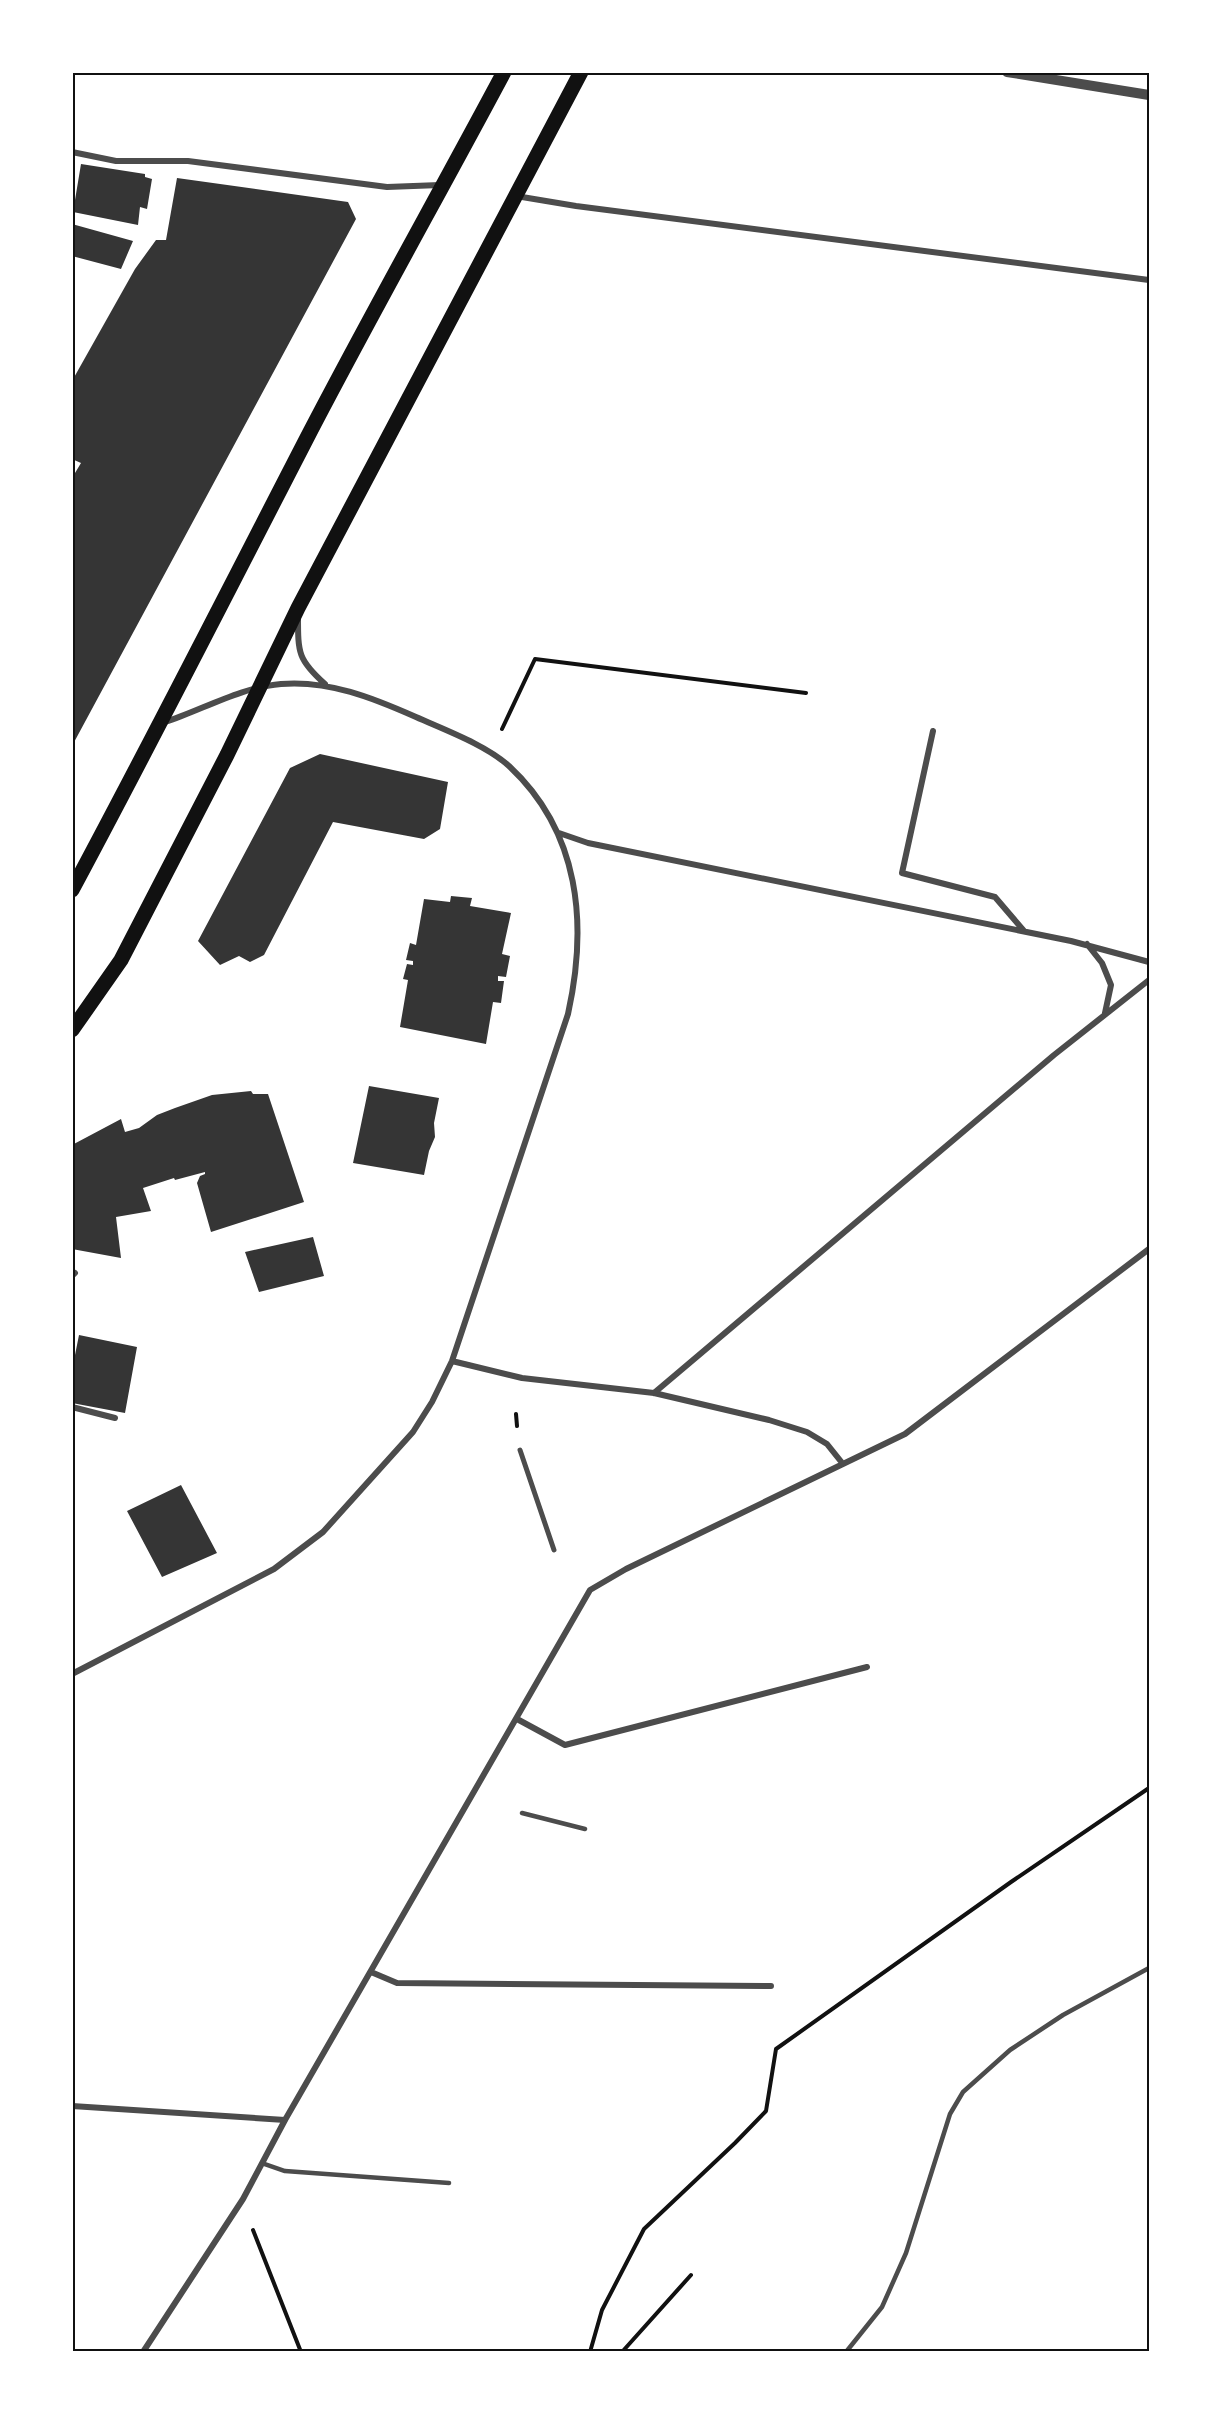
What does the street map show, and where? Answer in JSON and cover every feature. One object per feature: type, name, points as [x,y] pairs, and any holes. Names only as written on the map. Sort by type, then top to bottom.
[{"type":"main road","points":[[72,890],[310,434],[504,72]]},
{"type":"main road","points":[[72,1030],[121,960],[298,608],[581,72]]},
{"type":"street","points":[[1007,72],[1149,94]]},
{"type":"street","points":[[72,152],[117,161],[188,161],[387,187],[444,185]]},
{"type":"street","points":[[514,196],[1149,280]]},
{"type":"street","points":[[298,608],[299,653],[306,667],[326,684]]},
{"type":"street","points":[[72,1674],[274,1569],[323,1532],[413,1432],[432,1402],[452,1361],[568,1014],[576,979],[579,942],[577,905],[569,862],[559,833],[535,796],[508,765],[490,753],[390,706],[326,684],[282,684],[260,687],[161,723]]},
{"type":"street","points":[[933,731],[902,873],[995,897],[1025,931]]},
{"type":"street","points":[[559,833],[588,843],[1087,944],[1149,962]]},
{"type":"street","points":[[1087,944],[1102,963],[1111,985],[1105,1014]]},
{"type":"street","points":[[654,1393],[1054,1055],[1149,980]]},
{"type":"street","points":[[143,2352],[243,2199],[285,2120],[590,1590],[626,1569],[905,1434],[1149,1249]]},
{"type":"street","points":[[452,1361],[522,1378],[654,1393],[769,1420],[807,1432],[827,1444],[843,1464]]},
{"type":"street","points":[[72,1407],[116,1418]]},
{"type":"street","points":[[520,1450],[554,1550]]},
{"type":"street","points":[[517,1719],[565,1744],[867,1667]]},
{"type":"street","points":[[371,1972],[397,1983],[771,1986]]},
{"type":"street","points":[[72,2106],[285,2120]]},
{"type":"lane","points":[[522,1813],[585,1829]]},
{"type":"lane","points":[[846,2352],[882,2307],[887,2296],[906,2253],[950,2114],[963,2092],[1010,2050],[1063,2015],[1149,1968]]},
{"type":"lane","points":[[262,2163],[285,2170],[449,2183]]},
{"type":"path","points":[[490,753],[535,659],[806,693]]},
{"type":"path","points":[[590,2352],[602,2310],[644,2229],[766,2111],[776,2049],[1011,1882],[1149,1788]]},
{"type":"path","points":[[252,2228],[301,2352]]},
{"type":"path","points":[[622,2352],[691,2275]]},
{"type":"building","points":[[81,164],[145,174],[145,177],[152,179],[147,209],[140,207],[138,225],[73,212]]},
{"type":"building","points":[[177,178],[348,202],[356,219],[72,746],[72,478],[81,463],[72,459],[72,381],[135,269],[156,240],[166,240]]},
{"type":"building","points":[[72,224],[133,241],[121,269],[72,256]]},
{"type":"building","points":[[320,754],[448,782],[440,829],[424,839],[333,822],[264,955],[250,962],[239,956],[220,965],[198,941],[290,768]]},
{"type":"building","points":[[451,896],[472,898],[470,906],[511,913],[502,954],[510,956],[506,977],[498,976],[498,981],[504,981],[501,1003],[493,1002],[486,1044],[400,1027],[408,980],[403,979],[407,964],[413,965],[413,961],[406,960],[410,943],[416,945],[424,899],[450,902]]},
{"type":"building","points":[[369,1086],[439,1098],[434,1123],[435,1137],[429,1151],[424,1175],[353,1163]]},
{"type":"building","points":[[251,1091],[253,1094],[268,1094],[304,1202],[211,1232],[197,1183],[205,1172],[175,1180],[174,1178],[143,1188],[151,1211],[116,1217],[121,1258],[72,1249],[72,1145],[121,1119],[125,1132],[139,1128],[157,1115],[212,1095]]},
{"type":"building","points":[[313,1237],[324,1276],[259,1292],[245,1252]]},
{"type":"building","points":[[79,1335],[137,1347],[125,1413],[72,1403],[72,1370]]},
{"type":"building","points":[[181,1485],[217,1553],[162,1577],[127,1511]]}]
